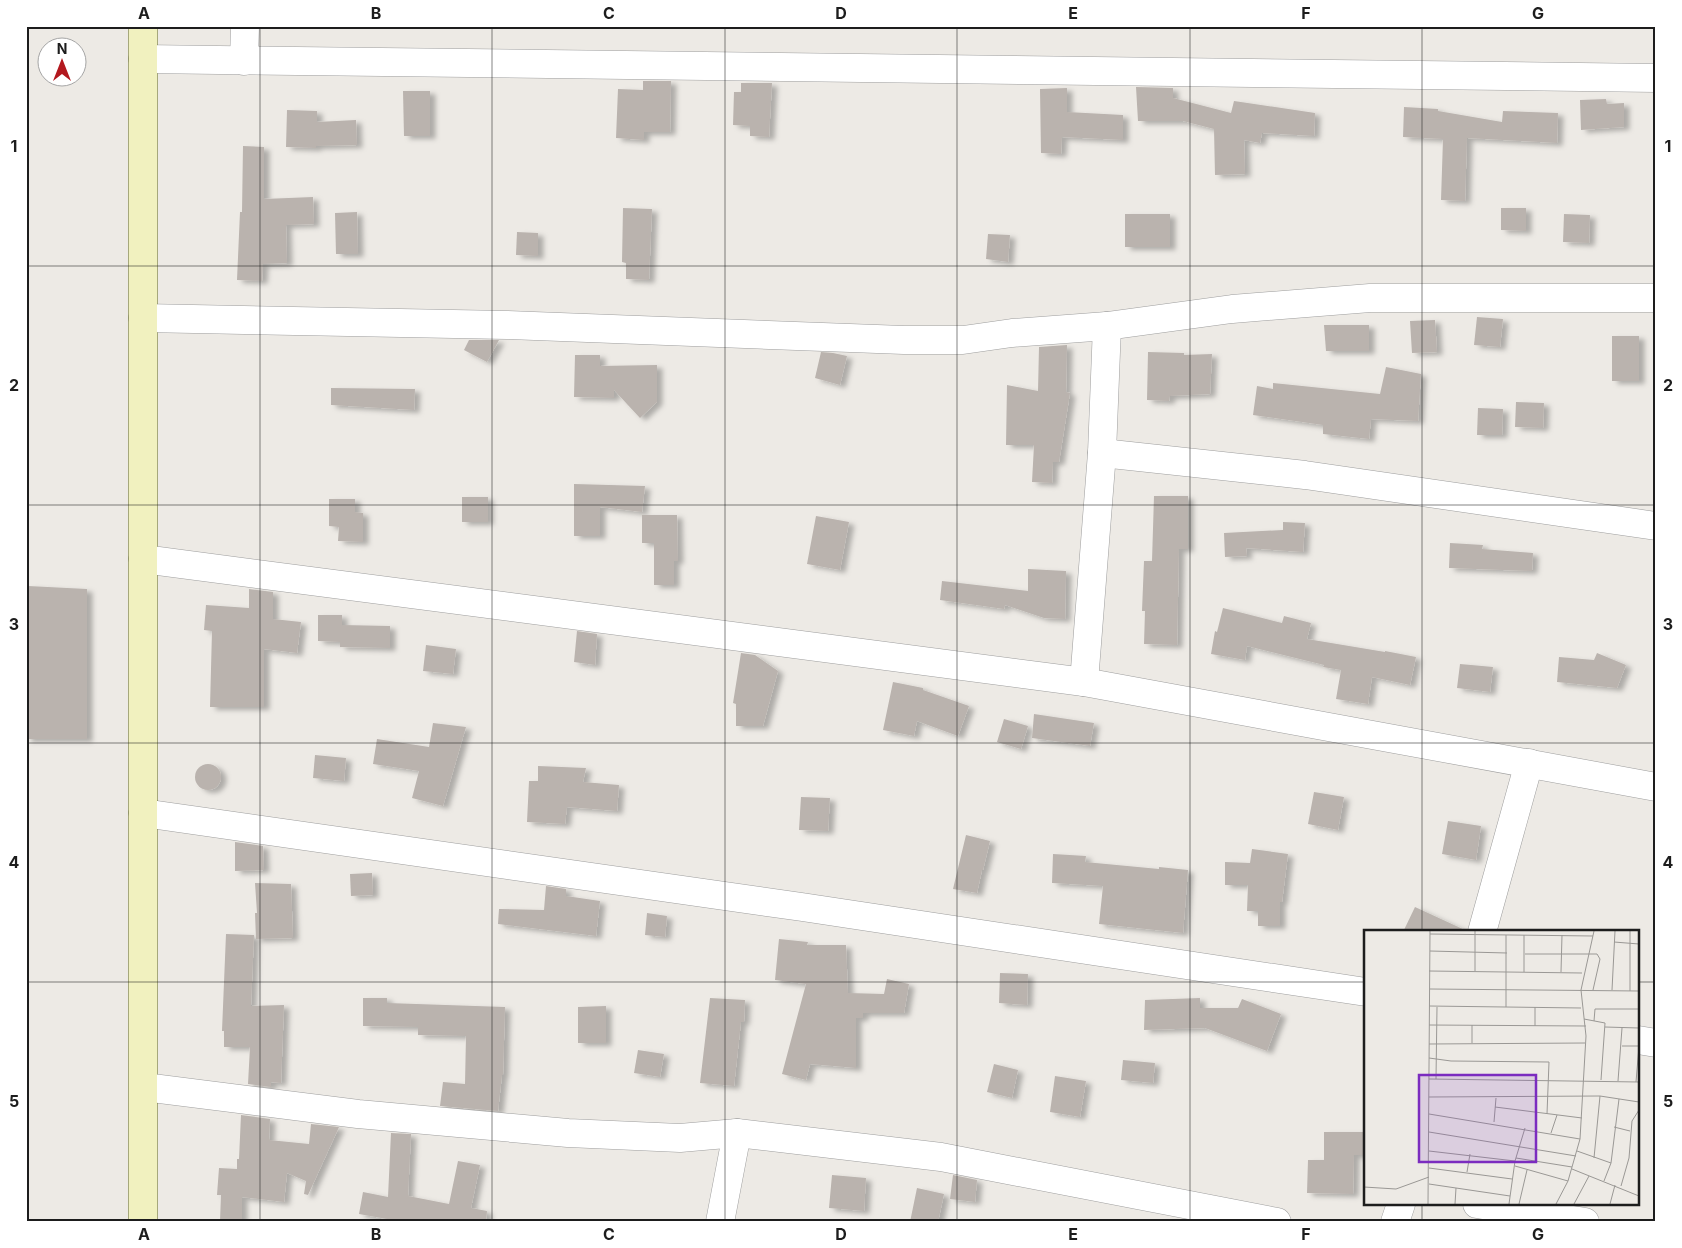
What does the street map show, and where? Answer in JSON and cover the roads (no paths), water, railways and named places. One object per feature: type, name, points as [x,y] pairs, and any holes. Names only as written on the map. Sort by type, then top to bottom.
[{"type":"main road","points":[[143,26],[143,1222]]},
{"type":"street","points":[[244,61],[245,26]]},
{"type":"street","points":[[143,59],[1656,78]]},
{"type":"street","points":[[143,318],[507,325],[904,340],[963,340],[1012,333],[1107,326],[1232,309],[1370,298],[1656,298]]},
{"type":"street","points":[[1084,682],[1102,454],[1107,326]]},
{"type":"street","points":[[1102,454],[1305,475],[1656,526]]},
{"type":"street","points":[[143,559],[1084,682],[1656,787]]},
{"type":"street","points":[[1483,930],[1529,763]]},
{"type":"street","points":[[143,813],[792,906],[1364,992]]},
{"type":"street","points":[[1640,1040],[1656,1043]]},
{"type":"street","points":[[144,1087],[358,1114],[568,1133],[680,1138],[737,1132],[942,1157],[1277,1222]]},
{"type":"street","points":[[720,1222],[737,1132]]},
{"type":"street","points":[[1395,1222],[1400,1206]]},
{"type":"street","points":[[1489,1206],[1584,1222]]}]
